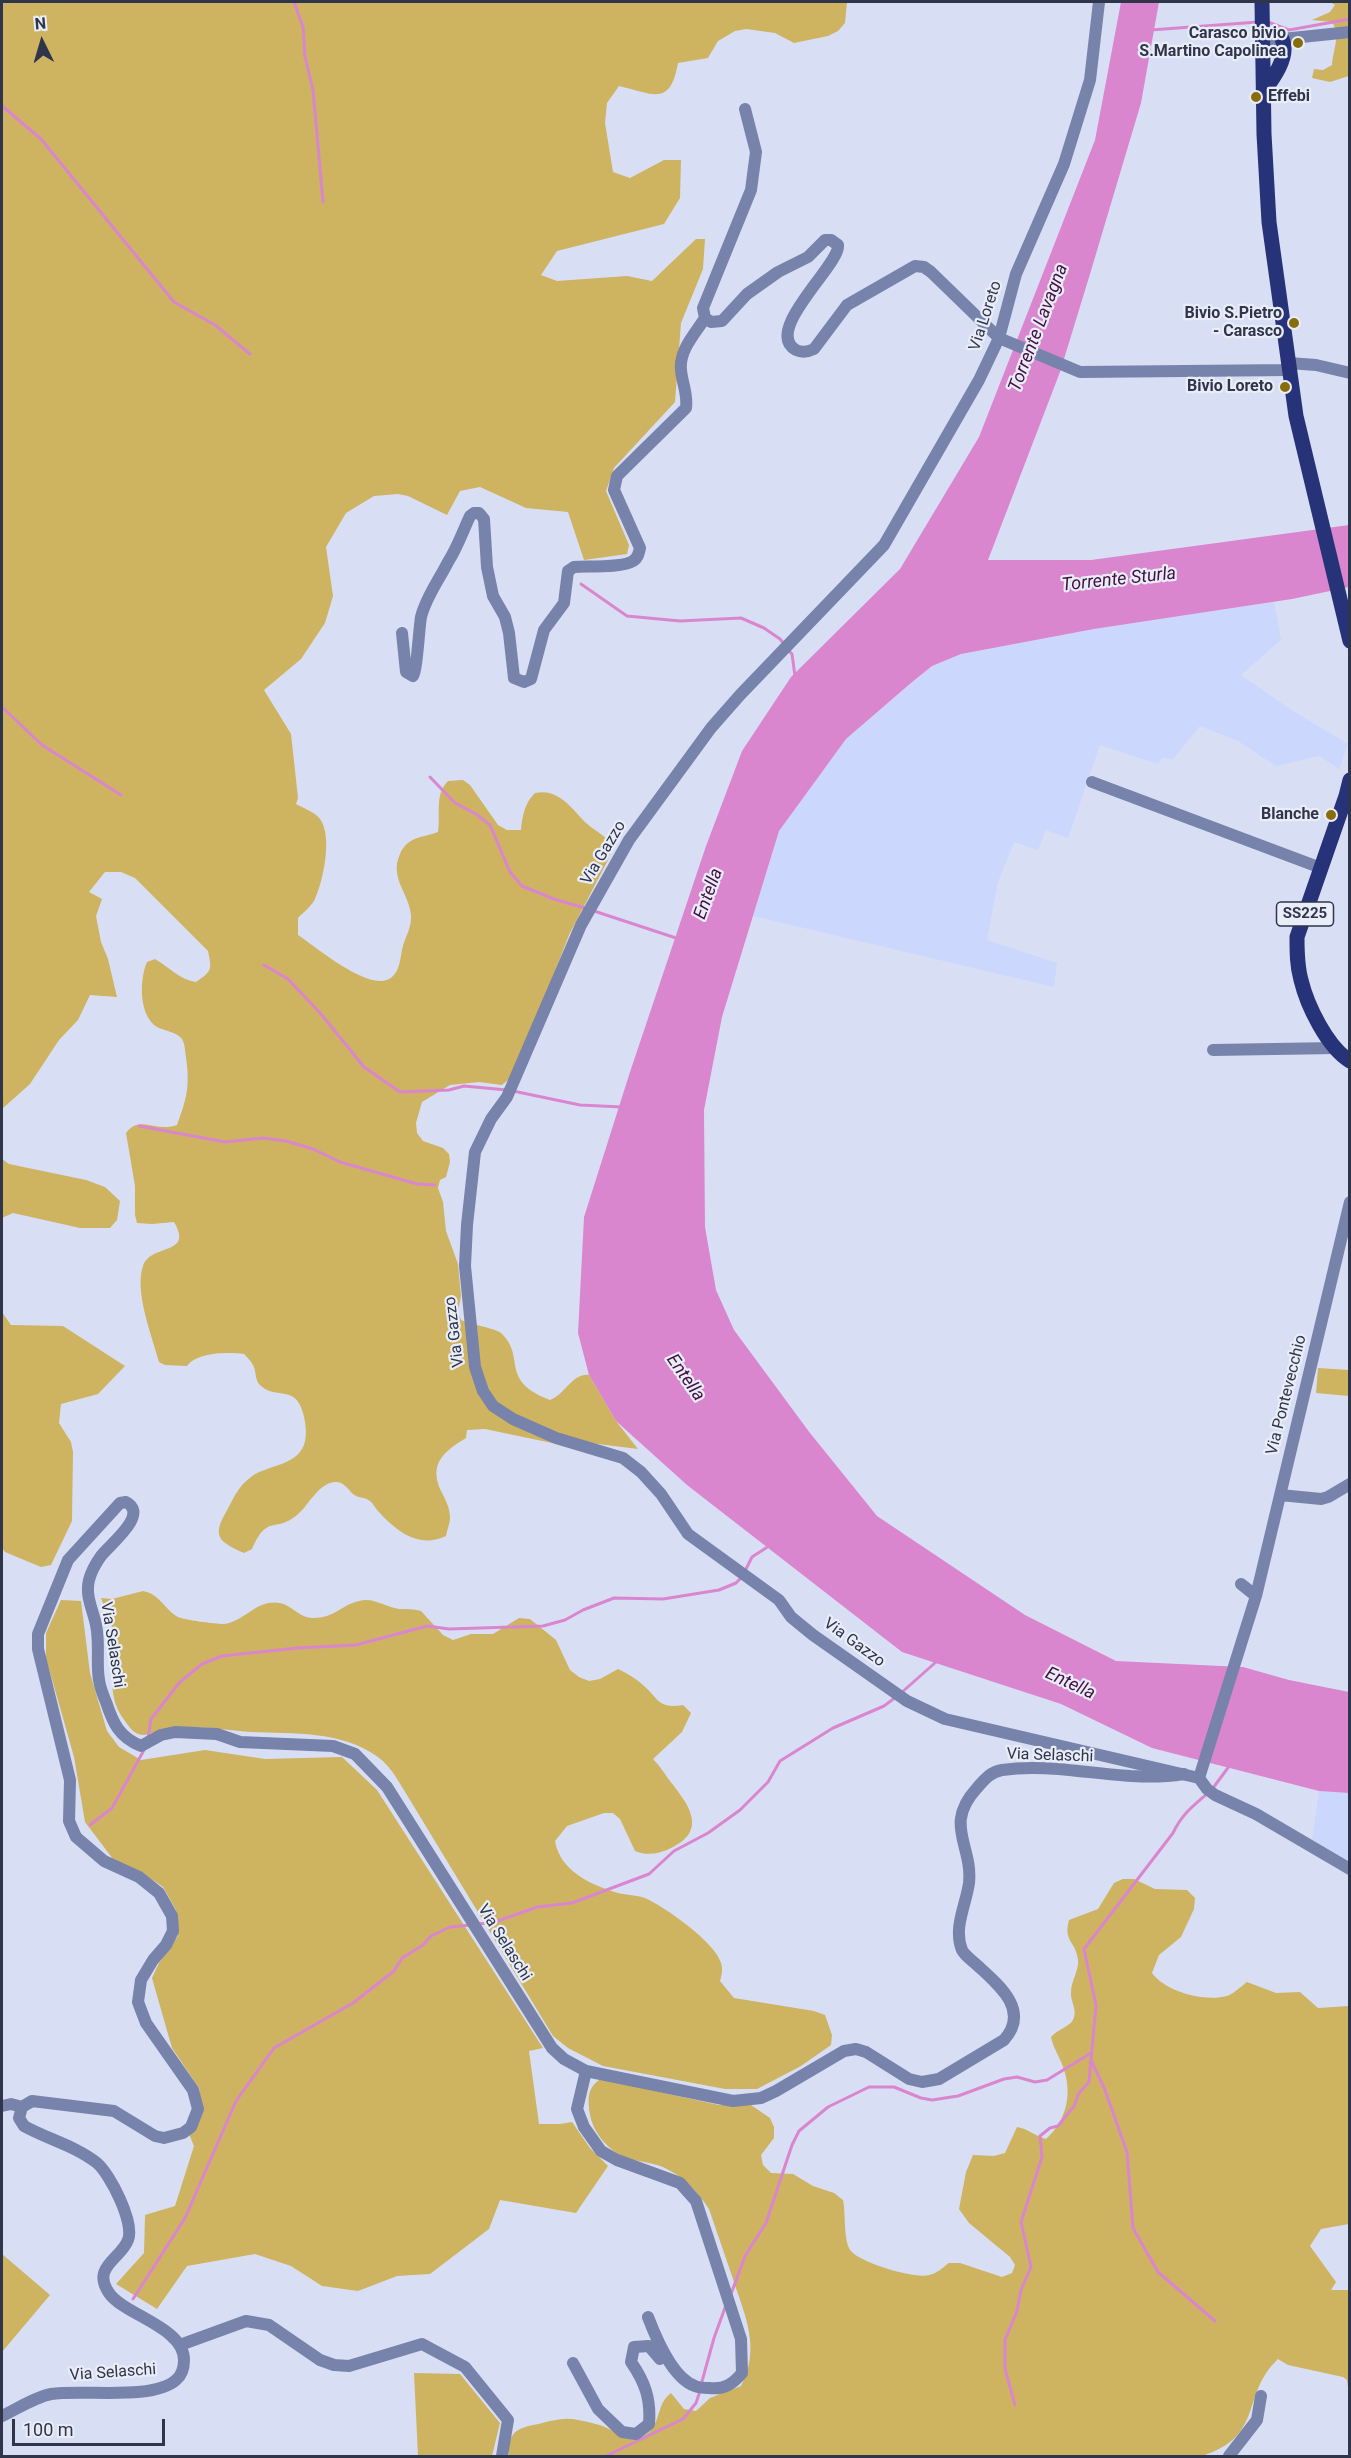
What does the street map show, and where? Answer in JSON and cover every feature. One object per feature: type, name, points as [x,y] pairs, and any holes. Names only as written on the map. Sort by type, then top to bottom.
[{"type":"main road","points":[[1262,2],[1263,92],[1269,222],[1296,416],[1350,641]]},
{"type":"main road","points":[[1263,92],[1272,81],[1285,51],[1282,39]]},
{"type":"main road","name":"SS225","points":[[1350,780],[1348,793],[1297,937],[1300,979],[1307,1000],[1324,1032],[1342,1049],[1350,1061]]},
{"type":"street","name":"Via Loreto","points":[[803,631],[884,545],[1003,341],[1016,274],[1064,164],[1090,80],[1099,2]]},
{"type":"street","points":[[1263,41],[1350,32]]},
{"type":"street","points":[[745,109],[756,152],[755,168],[751,190],[703,308],[705,318],[711,322],[722,321],[747,294],[778,272],[808,257],[825,240],[831,240],[838,245],[838,254],[814,283],[788,332],[789,343],[798,351],[814,350],[847,305],[915,267],[924,267],[1003,341],[1080,372],[1316,365],[1350,373]]},
{"type":"street","points":[[402,633],[406,672],[413,675],[416,673],[416,648],[422,615],[429,597],[470,516],[479,513],[484,519],[487,567],[493,596],[505,617],[509,633],[514,678],[520,682],[531,679],[544,630],[564,603],[568,571],[574,567],[625,563],[633,561],[639,555],[640,548],[614,490],[617,476],[686,408],[687,397],[681,358],[685,347],[705,318]]},
{"type":"street","name":"Via Gazzo","points":[[803,631],[711,728],[629,840],[580,925],[507,1097],[491,1119],[477,1146],[472,1168],[465,1266],[475,1367],[483,1391],[492,1406],[513,1419],[556,1438],[623,1458],[641,1472],[661,1494],[688,1534],[779,1600],[790,1617],[813,1635],[908,1701],[945,1719],[1184,1774],[1200,1775]]},
{"type":"street","points":[[1092,782],[1321,868]]},
{"type":"street","points":[[1213,1050],[1342,1049]]},
{"type":"street","name":"Via Pontevecchio","points":[[1200,1775],[1256,1598],[1350,1202]]},
{"type":"street","points":[[1280,1495],[1321,1499],[1350,1484]]},
{"type":"street","name":"Via Selaschi","points":[[22,2107],[32,2101],[114,2111],[155,2136],[165,2138],[183,2133],[191,2127],[198,2109],[193,2090],[146,2023],[138,2002],[141,1980],[173,1931],[172,1916],[159,1893],[139,1877],[104,1862],[76,1837],[69,1821],[70,1780],[38,1649],[38,1634],[69,1560],[80,1545],[123,1502],[129,1503],[133,1508],[131,1521],[102,1554],[88,1582],[88,1598],[98,1637],[99,1682],[113,1724],[126,1740],[141,1746],[175,1732],[217,1734],[250,1743],[300,1743],[333,1746],[355,1754],[387,1787],[552,2048],[564,2059],[586,2071],[734,2101],[761,2098],[827,2059],[844,2051],[856,2049],[866,2052],[909,2079],[922,2082],[939,2079],[1004,2040],[1012,2031],[1015,2023],[1014,2007],[997,1982],[963,1951],[958,1933],[969,1881],[959,1818],[968,1798],[988,1776],[1000,1770],[1057,1770],[1136,1778],[1184,1774]]},
{"type":"street","points":[[1241,1584],[1256,1598]]},
{"type":"street","points":[[1200,1775],[1206,1789],[1215,1795],[1256,1814],[1350,1869]]},
{"type":"street","points":[[586,2071],[577,2109],[584,2127],[601,2151],[617,2160],[680,2183],[696,2201],[741,2339],[742,2373],[735,2382],[717,2389],[695,2386],[681,2376],[659,2346],[648,2317]]},
{"type":"street","points":[[2,2106],[11,2104],[22,2107],[19,2118],[24,2126],[85,2154],[104,2170],[130,2227],[130,2238],[125,2247],[107,2264],[104,2271],[107,2291],[113,2299],[152,2320],[180,2345],[246,2321],[269,2325],[320,2360],[334,2365],[349,2366],[422,2344],[465,2367],[508,2420],[502,2457]]},
{"type":"street","name":"Via Selaschi","points":[[2,2416],[49,2395],[156,2389],[170,2384],[181,2375],[184,2365],[184,2352],[180,2345]]},
{"type":"street","points":[[573,2363],[598,2409],[621,2432],[636,2434],[649,2424],[650,2409],[644,2381],[630,2362],[634,2347],[649,2346],[673,2375],[681,2376]]},
{"type":"street","points":[[1229,2457],[1257,2421],[1262,2396]]},
{"type":"shaded area","points":[[2,2],[847,2],[845,23],[838,31],[828,36],[794,43],[775,33],[746,29],[735,31],[718,41],[708,58],[678,63],[675,77],[665,92],[651,94],[619,86],[607,103],[605,123],[613,172],[630,178],[664,160],[681,160],[680,198],[664,224],[557,251],[541,275],[557,281],[627,276],[652,281],[696,239],[705,239],[703,269],[681,323],[675,402],[614,468],[606,491],[629,545],[627,554],[584,560],[568,512],[526,508],[480,487],[460,491],[447,515],[408,496],[398,494],[374,496],[346,513],[326,547],[333,596],[325,623],[301,659],[264,690],[291,734],[298,798],[296,804],[320,819],[326,836],[321,883],[314,901],[298,918],[298,935],[345,968],[359,975],[384,981],[393,976],[397,970],[411,915],[398,878],[397,863],[407,844],[416,838],[438,832],[439,799],[448,781],[463,780],[470,785],[498,825],[507,830],[521,830],[525,810],[535,793],[551,793],[564,800],[612,845],[608,860],[569,935],[526,1045],[508,1080],[502,1085],[479,1082],[450,1085],[422,1102],[416,1123],[417,1133],[423,1141],[443,1148],[449,1154],[450,1162],[446,1177],[440,1180],[438,1188],[443,1202],[446,1231],[458,1264],[461,1296],[458,1311],[461,1320],[501,1333],[512,1351],[518,1376],[534,1392],[550,1400],[578,1377],[589,1375],[616,1421],[638,1449],[590,1443],[552,1443],[485,1429],[467,1430],[466,1438],[445,1453],[438,1465],[437,1481],[450,1518],[446,1536],[436,1539],[417,1539],[400,1531],[370,1501],[355,1495],[338,1482],[330,1483],[320,1489],[297,1515],[283,1523],[267,1527],[252,1549],[244,1553],[221,1539],[219,1529],[221,1522],[239,1489],[257,1473],[298,1455],[304,1445],[306,1426],[300,1404],[290,1395],[273,1392],[261,1386],[257,1381],[253,1365],[244,1354],[222,1353],[205,1356],[192,1361],[187,1366],[165,1365],[159,1362],[142,1301],[141,1276],[147,1259],[175,1245],[179,1240],[179,1233],[174,1222],[137,1223],[135,1186],[126,1133],[131,1128],[143,1124],[162,1127],[177,1125],[185,1099],[188,1076],[182,1039],[174,1033],[157,1027],[147,1015],[142,997],[144,970],[147,962],[155,959],[180,976],[196,982],[208,972],[210,962],[208,951],[135,878],[121,872],[105,872],[89,892],[102,899],[96,916],[117,997],[90,995],[78,1020],[59,1040],[30,1084],[2,1109]]},
{"type":"shaded area","points":[[1330,2],[1349,2],[1349,76],[1330,82],[1312,78],[1314,69],[1323,70],[1332,65],[1336,38],[1335,27],[1332,22],[1312,20],[1330,12],[1335,5]]},
{"type":"shaded area","points":[[1274,602],[1281,640],[1241,675],[1293,711],[1348,744],[1339,769],[1319,756],[1276,766],[1238,741],[1200,726],[1173,759],[1162,758],[1158,764],[1100,745],[1068,838],[1046,830],[1038,850],[1014,842],[998,882],[987,940],[1057,963],[1054,987],[753,916],[779,831],[846,739],[932,666],[961,654],[1094,629]]},
{"type":"shaded area","points":[[2,1159],[9,1164],[86,1180],[105,1187],[120,1201],[117,1220],[110,1228],[80,1228],[13,1213],[2,1218]]},
{"type":"shaded area","points":[[2,1312],[11,1325],[63,1326],[125,1366],[98,1394],[61,1404],[59,1423],[71,1442],[73,1452],[72,1521],[51,1565],[41,1567],[5,1552],[2,1548]]},
{"type":"shaded area","points":[[1318,1368],[1349,1370],[1349,1396],[1316,1393]]},
{"type":"shaded area","points":[[143,1591],[154,1595],[178,1617],[219,1624],[235,1621],[268,1603],[282,1604],[301,1615],[313,1618],[327,1616],[364,1600],[399,1609],[421,1611],[443,1635],[453,1640],[471,1634],[493,1634],[519,1618],[530,1619],[556,1640],[570,1670],[579,1677],[589,1681],[600,1679],[618,1669],[637,1680],[660,1702],[668,1706],[683,1705],[691,1713],[682,1732],[653,1759],[677,1790],[692,1816],[692,1825],[683,1841],[658,1853],[639,1853],[635,1851],[620,1819],[613,1813],[604,1813],[567,1826],[555,1841],[558,1852],[570,1869],[588,1881],[618,1893],[645,1898],[688,1926],[717,1955],[722,1967],[720,1981],[734,1998],[814,2011],[825,2015],[832,2035],[831,2045],[801,2066],[757,2089],[725,2089],[603,2066],[568,2048],[553,2036],[400,1783],[388,1766],[378,1757],[348,1742],[316,1735],[183,1727],[142,1735],[130,1728],[118,1710],[114,1698],[112,1686],[113,1635],[101,1598],[112,1599]]},
{"type":"shaded area","points":[[61,1600],[81,1601],[90,1673],[107,1731],[119,1747],[141,1760],[205,1750],[265,1759],[342,1757],[377,1790],[543,2048],[529,2051],[539,2124],[572,2122],[590,2148],[608,2166],[576,2213],[500,2200],[489,2229],[430,2274],[397,2276],[358,2291],[322,2286],[291,2266],[255,2254],[187,2266],[157,2309],[116,2284],[144,2253],[145,2215],[175,2206],[194,2146],[189,2134],[202,2106],[199,2088],[172,2048],[152,1978],[159,1963],[178,1936],[176,1910],[163,1887],[144,1874],[116,1863],[85,1822],[74,1757],[46,1658],[46,1633]]},
{"type":"shaded area","points":[[1319,1791],[1349,1793],[1349,1863],[1312,1840]]},
{"type":"shaded area","points":[[1123,1879],[1134,1879],[1155,1889],[1187,1890],[1195,1898],[1194,1909],[1181,1937],[1159,1955],[1152,1973],[1166,1985],[1186,1994],[1218,1998],[1230,1995],[1247,1982],[1276,1993],[1300,1992],[1318,2008],[1349,2006],[1349,2224],[1321,2229],[1310,2246],[1336,2282],[1331,2290],[1349,2290],[1349,2394],[1347,2380],[1343,2377],[1288,2365],[1278,2359],[1266,2373],[1244,2426],[1222,2448],[1202,2456],[509,2456],[511,2438],[516,2431],[561,2419],[594,2423],[626,2438],[638,2438],[651,2430],[662,2404],[671,2393],[684,2409],[696,2411],[710,2398],[741,2386],[747,2372],[750,2345],[746,2319],[709,2209],[684,2180],[672,2172],[661,2166],[629,2159],[614,2151],[601,2139],[590,2116],[589,2107],[590,2092],[596,2082],[600,2079],[719,2105],[751,2105],[770,2118],[774,2127],[774,2138],[761,2155],[763,2165],[771,2173],[793,2174],[813,2186],[834,2193],[843,2200],[848,2247],[857,2256],[876,2265],[912,2275],[932,2274],[949,2263],[960,2263],[1002,2277],[1012,2273],[1015,2265],[1010,2257],[969,2223],[959,2209],[966,2172],[973,2155],[994,2156],[1005,2153],[1017,2127],[1046,2139],[1064,2114],[1068,2094],[1067,2084],[1051,2037],[1071,2022],[1074,2016],[1071,1992],[1078,1960],[1068,1933],[1069,1920],[1098,1909],[1114,1883]]},
{"type":"shaded area","points":[[2,2254],[50,2295],[2,2352]]},
{"type":"shaded area","points":[[414,2373],[460,2374],[500,2423],[492,2456],[418,2456]]},
{"type":"water","points":[[1121,2],[1159,2],[1141,103],[1060,372],[988,560],[1091,560],[1349,525],[1349,587],[1292,599],[1094,629],[961,654],[932,666],[846,739],[779,831],[722,1017],[704,1110],[705,1227],[716,1290],[734,1330],[810,1433],[877,1516],[1025,1615],[1116,1661],[1243,1667],[1289,1680],[1349,1692],[1349,1793],[1319,1791],[1152,1748],[1061,1704],[902,1652],[687,1485],[616,1421],[589,1375],[578,1333],[584,1217],[706,846],[742,751],[791,677],[900,569],[979,437],[1095,140]]},
{"type":"waterway","points":[[294,2],[303,27],[305,57],[313,90],[323,202]]},
{"type":"waterway","points":[[1268,22],[1289,30],[1350,19]]},
{"type":"waterway","points":[[1151,30],[1258,22]]},
{"type":"waterway","points":[[2,106],[41,139],[174,302],[215,325],[250,354]]},
{"type":"waterway","points":[[581,584],[627,616],[680,621],[741,618],[764,628],[785,645]]},
{"type":"waterway","points":[[789,651],[792,654],[795,676]]},
{"type":"waterway","points":[[2,707],[42,745],[121,795]]},
{"type":"waterway","points":[[430,777],[455,803],[476,814],[490,825],[510,872],[522,886],[588,909]]},
{"type":"waterway","points":[[594,911],[676,938]]},
{"type":"waterway","points":[[264,965],[288,979],[321,1014],[364,1067],[400,1092],[449,1090],[464,1086],[507,1090]]},
{"type":"waterway","points":[[513,1091],[580,1105],[622,1107]]},
{"type":"waterway","points":[[139,1126],[225,1142],[263,1138],[286,1141],[313,1149],[340,1162],[417,1184],[435,1185]]},
{"type":"waterway","points":[[745,1571],[752,1557],[769,1546]]},
{"type":"waterway","points":[[148,1738],[151,1719],[180,1682],[202,1664],[222,1656],[297,1648],[356,1645],[427,1626],[449,1629],[543,1626],[565,1620],[614,1598],[663,1599],[719,1590],[736,1583],[742,1577]]},
{"type":"waterway","points":[[901,1693],[936,1662]]},
{"type":"waterway","points":[[477,1924],[492,1923],[537,1907],[572,1903],[649,1874],[674,1851],[708,1833],[740,1810],[768,1782],[780,1761],[833,1728],[884,1706],[896,1697]]},
{"type":"waterway","points":[[90,1825],[112,1808],[144,1750]]},
{"type":"waterway","points":[[1213,1788],[1230,1765]]},
{"type":"waterway","points":[[1015,2405],[1005,2369],[1005,2340],[1031,2267],[1021,2222],[1042,2157],[1040,2136],[1050,2128],[1058,2126],[1074,2106],[1079,2093],[1089,2082],[1096,2005],[1084,1949],[1173,1833],[1184,1815],[1208,1793]]},
{"type":"waterway","points":[[133,2299],[185,2218],[236,2101],[274,2048],[353,2003],[394,1971],[402,1958],[423,1945],[431,1936],[450,1927],[471,1925]]},
{"type":"waterway","points":[[731,2294],[745,2256],[766,2223],[792,2145],[799,2131],[828,2107],[869,2087],[894,2087],[932,2100],[958,2096],[1004,2079],[1017,2077],[1035,2082],[1047,2080],[1091,2053]]},
{"type":"waterway","points":[[1092,2062],[1105,2090],[1127,2152],[1133,2228],[1158,2272],[1215,2321]]},
{"type":"waterway","points":[[701,2385],[726,2305]]},
{"type":"waterway","points":[[606,2456],[683,2419],[696,2403],[700,2391]]},
{"type":"place","name":"Carasco bivio S.Martino Capolinea","points":[[1298,43]]},
{"type":"place","name":"Effebi","points":[[1256,97]]},
{"type":"place","name":"Bivio S.Pietro - Carasco","points":[[1294,323]]},
{"type":"place","name":"Bivio Loreto","points":[[1285,387]]},
{"type":"place","name":"Blanche","points":[[1331,815]]},
{"type":"water label","name":"Torrente Lavagna","points":[[1039,328]]},
{"type":"water label","name":"Torrente Sturla","points":[[1119,580]]},
{"type":"water label","name":"Entella","points":[[709,894]]},
{"type":"water label","name":"Entella","points":[[685,1378]]},
{"type":"water label","name":"Entella","points":[[1070,1684]]}]
